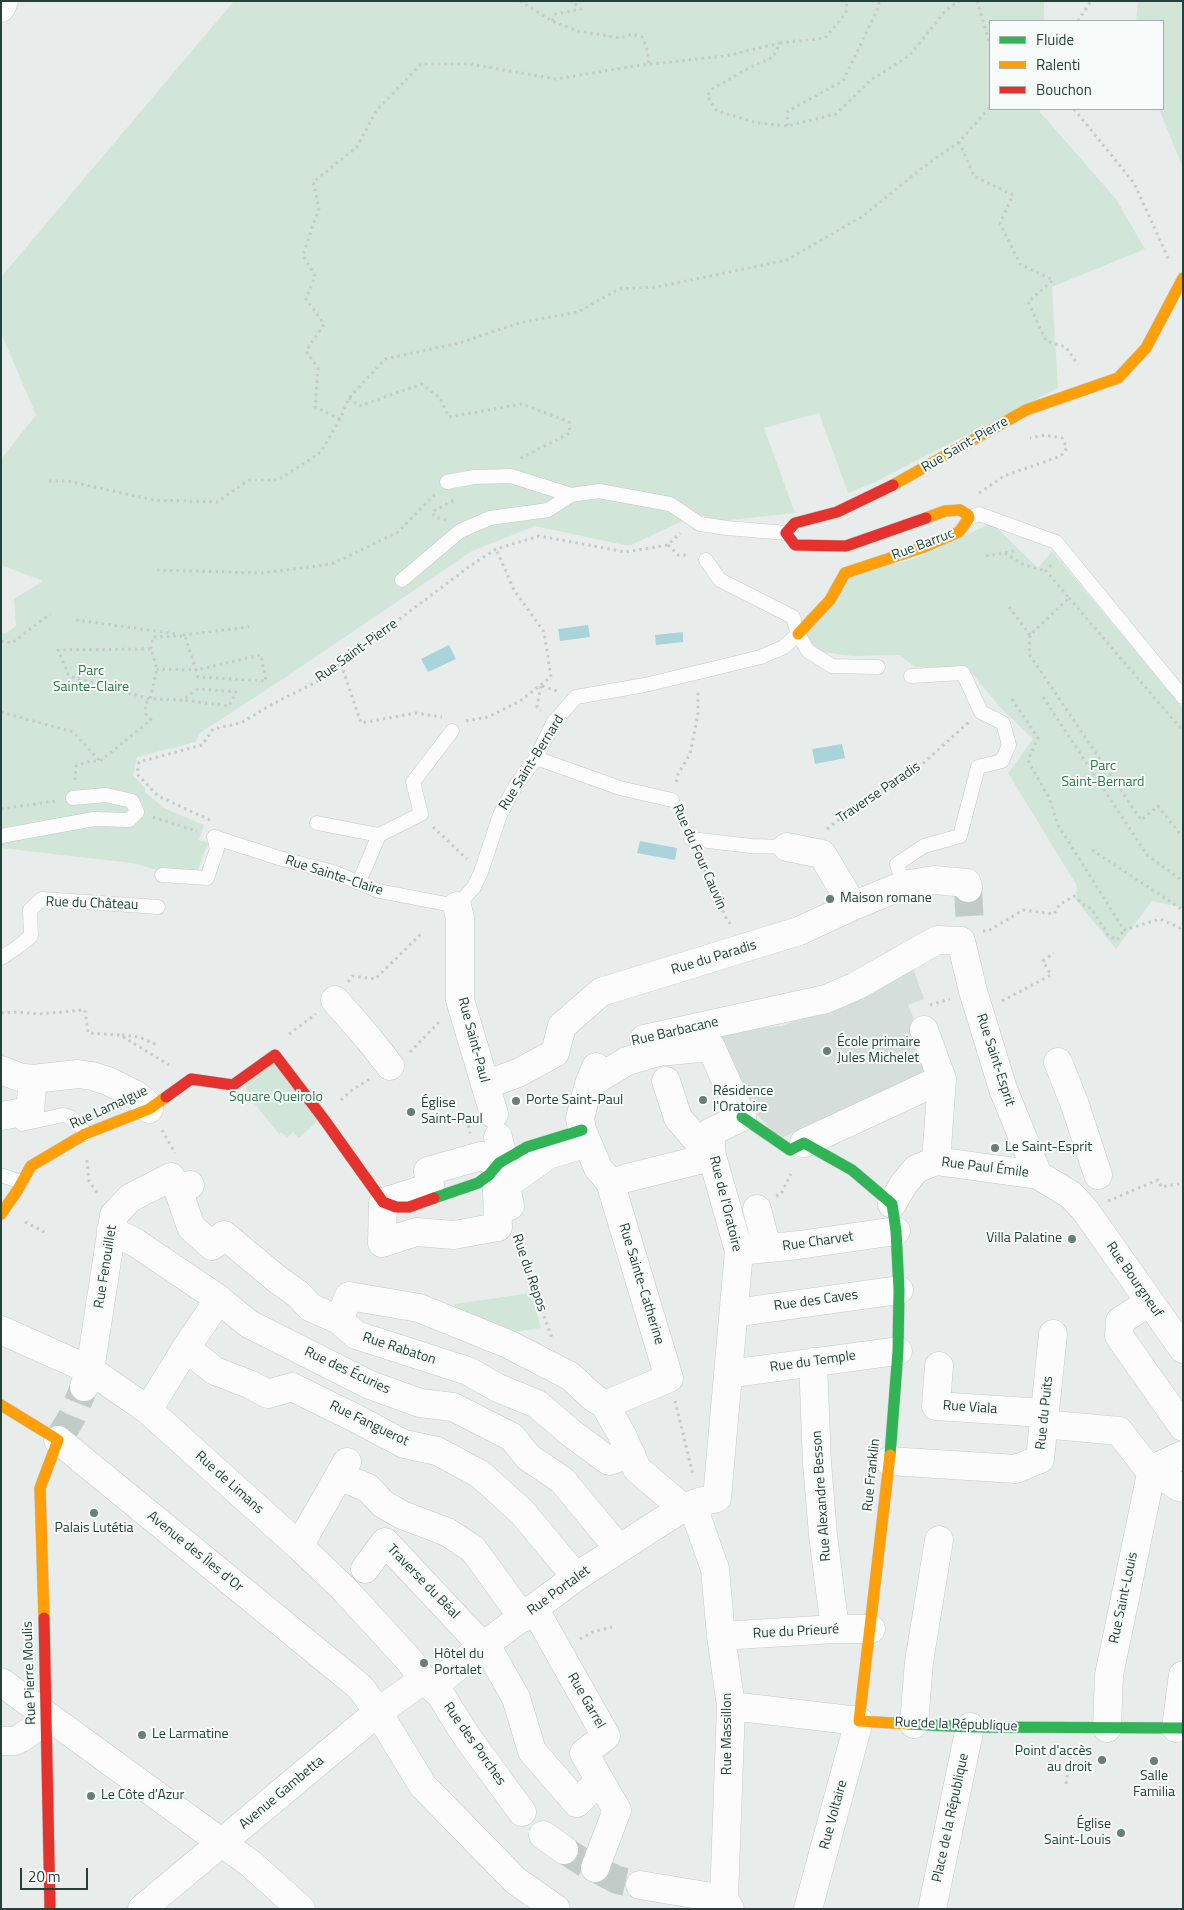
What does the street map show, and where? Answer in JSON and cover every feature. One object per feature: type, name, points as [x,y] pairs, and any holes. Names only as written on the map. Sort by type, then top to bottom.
[{"type":"street","points":[[1,8],[4,1]]},
{"type":"street","name":"Rue Saint-Pierre","points":[[786,533],[795,522],[837,512],[879,493],[1026,410],[1118,378],[1146,348],[1182,281]]},
{"type":"street","name":"Rue Barruc","points":[[786,533],[795,545],[846,546],[945,511],[965,514],[959,532],[924,547],[845,573],[830,600],[798,634]]},
{"type":"street","points":[[787,848],[822,854],[853,906]]},
{"type":"street","name":"Rue du Paradis","points":[[485,1084],[518,1073],[555,1053],[562,1026],[602,992],[799,931],[904,885],[934,880],[967,883],[968,888]]},
{"type":"street","name":"Rue Saint-Paul","points":[[457,906],[460,918],[460,1000],[485,1084],[498,1144]]},
{"type":"street","name":"Rue Barbacane","points":[[585,1136],[580,1118],[589,1084],[598,1061],[611,1051],[628,1043],[826,999],[856,986],[937,940],[967,933]]},
{"type":"street","name":"Rue Saint-Esprit","points":[[967,933],[973,991],[1003,1089],[1038,1175]]},
{"type":"street","points":[[334,1000],[369,1038],[390,1066]]},
{"type":"street","points":[[924,1030],[942,1079],[936,1161]]},
{"type":"street","points":[[589,1084],[627,1061],[650,1054],[711,1047],[742,1117],[790,1150],[942,1079]]},
{"type":"street","points":[[191,1079],[233,1085],[275,1055],[383,1202],[382,1243],[416,1232],[454,1235],[498,1227],[498,1144]]},
{"type":"street","points":[[1058,1062],[1075,1105],[1098,1175]]},
{"type":"street","points":[[1,1070],[19,1077],[33,1078],[78,1074],[92,1076],[108,1081],[136,1095],[146,1103],[149,1109]]},
{"type":"street","points":[[1,1116],[30,1111],[33,1078]]},
{"type":"street","name":"Rue Lamalgue","points":[[1,1214],[31,1166],[85,1134],[149,1109],[191,1079]]},
{"type":"street","points":[[623,1179],[707,1152],[678,1118],[666,1082]]},
{"type":"street","name":"Rue de l'Oratoire","points":[[691,1505],[717,1498],[739,1251],[712,1156],[707,1152],[709,1133],[742,1117]]},
{"type":"street","points":[[383,1202],[418,1192],[430,1185],[428,1171],[481,1156],[498,1144],[527,1147],[585,1136]]},
{"type":"street","points":[[510,1206],[506,1184],[548,1155],[585,1136]]},
{"type":"street","name":"Rue Sainte-Catherine","points":[[585,1136],[598,1168],[610,1182],[669,1378],[606,1405]]},
{"type":"street","points":[[804,1143],[852,1170],[892,1204]]},
{"type":"street","name":"Rue Paul Émile","points":[[892,1204],[902,1185],[916,1169],[936,1161],[1038,1175],[1071,1195],[1085,1210]]},
{"type":"street","name":"Rue Fenouillet","points":[[87,1379],[113,1222],[130,1198],[171,1177],[186,1188]]},
{"type":"street","name":"Rue Rabaton","points":[[186,1188],[191,1227],[212,1246],[224,1235],[278,1280],[298,1294],[310,1307],[339,1320],[356,1335],[468,1371],[498,1388],[537,1404],[571,1433],[609,1461],[630,1454]]},
{"type":"street","points":[[764,1203],[766,1248]]},
{"type":"street","name":"Rue Franklin","points":[[859,1722],[889,1461],[898,1351],[896,1230],[892,1204]]},
{"type":"street","name":"Rue Bourgneuf","points":[[1085,1210],[1183,1349]]},
{"type":"street","name":"Rue des Écuries","points":[[113,1222],[136,1243],[219,1300],[249,1324],[370,1385],[420,1403],[453,1407],[512,1437],[528,1458],[562,1480],[619,1549]]},
{"type":"street","name":"Rue Charvet","points":[[739,1251],[799,1245],[896,1230]]},
{"type":"street","name":"Rue des Caves","points":[[734,1313],[898,1290]]},
{"type":"street","points":[[339,1320],[349,1296],[419,1308],[508,1344],[540,1360],[570,1376],[594,1398],[606,1405],[637,1469],[691,1505]]},
{"type":"street","points":[[148,1410],[186,1348],[219,1300]]},
{"type":"street","points":[[1150,1302],[1120,1321],[1119,1336],[1183,1427]]},
{"type":"street","name":"Rue de Limans","points":[[1,1330],[87,1379],[148,1410],[299,1546],[355,1583],[423,1680]]},
{"type":"street","name":"Rue du Puits","points":[[889,1461],[1016,1469],[1040,1460],[1053,1334]]},
{"type":"street","name":"Rue Fanguerot","points":[[186,1348],[216,1371],[268,1394],[292,1387],[404,1444],[438,1451],[480,1474],[522,1512],[576,1577]]},
{"type":"street","name":"Rue du Temple","points":[[728,1373],[898,1351]]},
{"type":"street","name":"Rue Alexandre Besson","points":[[813,1362],[820,1490],[835,1629]]},
{"type":"street","name":"Rue Viala","points":[[939,1366],[936,1406],[1044,1418],[1119,1431],[1146,1466],[1183,1488]]},
{"type":"street","name":"Avenue des Îles d'Or","points":[[1,1405],[58,1440],[360,1686],[424,1786],[516,1881],[556,1909]]},
{"type":"street","name":"Rue Pierre Moulis","points":[[50,1909],[47,1716],[40,1488],[58,1440]]},
{"type":"street","points":[[1152,1469],[1183,1455]]},
{"type":"street","name":"Rue Garrel","points":[[299,1546],[342,1469],[368,1488],[383,1504],[402,1516],[447,1532],[473,1549],[557,1650],[606,1736],[584,1752],[617,1810],[578,1857]]},
{"type":"street","name":"Rue Saint-Louis","points":[[1107,1728],[1108,1675],[1152,1469]]},
{"type":"street","name":"Rue Portalet","points":[[423,1680],[437,1683],[483,1646],[576,1577],[691,1505]]},
{"type":"street","name":"Rue Massillon","points":[[691,1505],[715,1569],[721,1636],[731,1706],[727,1904]]},
{"type":"street","points":[[914,1724],[920,1662],[939,1540]]},
{"type":"street","name":"Traverse du Béal","points":[[355,1583],[385,1542],[483,1646]]},
{"type":"street","name":"Rue du Prieuré","points":[[721,1636],[835,1629],[871,1629]]},
{"type":"street","points":[[483,1646],[493,1658],[516,1698],[532,1751],[577,1803],[600,1781]]},
{"type":"street","points":[[1179,1728],[1183,1675]]},
{"type":"street","name":"Avenue Gambetta","points":[[142,1909],[378,1712],[423,1680]]},
{"type":"street","name":"Rue des Porches","points":[[423,1680],[440,1694],[466,1737],[522,1812]]},
{"type":"street","points":[[1,1682],[251,1864],[301,1909]]},
{"type":"street","name":"Rue de la République","points":[[731,1706],[859,1722],[970,1727],[1179,1728]]},
{"type":"street","points":[[1,1741],[15,1741],[21,1738],[47,1716]]},
{"type":"street","name":"Rue Voltaire","points":[[808,1909],[859,1722]]},
{"type":"street","name":"Place de la République","points":[[932,1909],[970,1727]]},
{"type":"street","points":[[640,1885],[727,1904]]},
{"type":"lane","points":[[447,482],[474,477],[511,476],[571,495]]},
{"type":"lane","points":[[402,580],[460,531],[490,518],[548,510],[571,495],[599,491],[670,504],[700,524],[786,533]]},
{"type":"lane","points":[[965,514],[979,514],[1056,542],[1183,696]]},
{"type":"lane","points":[[706,560],[720,580],[793,618],[798,634],[808,651],[832,666],[878,666]]},
{"type":"lane","name":"Rue Saint-Bernard","points":[[457,906],[474,887],[500,815],[516,785],[536,758],[553,723],[576,697],[645,685],[761,657],[784,647],[798,634]]},
{"type":"lane","points":[[904,885],[897,864],[924,846],[960,836],[978,767],[1002,761],[1009,745],[1003,723],[981,712],[963,673],[911,676]]},
{"type":"lane","points":[[317,824],[379,835],[421,814],[413,782],[454,723]]},
{"type":"lane","points":[[536,758],[620,788],[672,800]]},
{"type":"lane","points":[[1,836],[94,819],[129,820],[137,812],[132,801],[106,794],[73,798]]},
{"type":"lane","points":[[359,882],[379,835]]},
{"type":"lane","points":[[162,875],[208,878],[216,848],[214,837]]},
{"type":"lane","name":"Rue Sainte-Claire","points":[[214,837],[279,858],[333,872],[378,891],[457,906]]},
{"type":"lane","points":[[691,839],[787,848]]},
{"type":"lane","name":"Rue du Château","points":[[1,958],[31,936],[30,910],[42,899],[158,906]]},
{"type":"lane","points":[[1,1129],[63,1115],[70,1117],[81,1127],[85,1134]]},
{"type":"lane","points":[[1,1175],[21,1182]]},
{"type":"path","points":[[520,1],[552,21],[578,31],[622,38],[632,34],[642,37],[647,48],[649,64]]},
{"type":"path","points":[[552,21],[556,14],[581,8],[572,1]]},
{"type":"path","points":[[340,419],[316,407],[318,368],[306,351],[324,324],[306,299],[315,276],[303,255],[319,208],[313,182],[357,147],[376,111],[421,64],[469,64],[556,79],[649,64],[724,56],[780,43],[825,38],[846,13],[847,1]]},
{"type":"path","points":[[787,126],[788,111],[843,81],[879,6],[879,1]]},
{"type":"path","points":[[780,43],[773,57],[752,66],[712,89],[707,96],[717,111],[758,123],[787,126],[836,114],[872,79],[910,56],[946,10],[959,1]]},
{"type":"path","points":[[977,1],[989,41]]},
{"type":"path","points":[[1079,20],[1091,1]]},
{"type":"path","points":[[49,481],[68,481],[153,500],[217,502],[249,480],[278,480],[320,452],[340,419],[349,398],[385,359],[459,343],[519,323],[578,312],[619,289],[657,287],[787,260],[863,216],[921,169],[959,142],[989,108]]},
{"type":"path","points":[[1075,110],[1134,183],[1182,281]]},
{"type":"path","points":[[959,142],[974,176],[1012,195],[1000,223],[1004,232],[1020,264],[1053,280],[1028,302],[1046,341],[1066,347],[1080,368]]},
{"type":"path","points":[[349,398],[358,406],[422,384],[440,398],[449,417],[522,404],[569,422],[570,433],[514,462],[511,476]]},
{"type":"path","points":[[965,514],[973,498],[1004,476],[1060,456],[1067,448],[1062,438],[1046,435],[1026,439],[1012,433],[1002,424]]},
{"type":"path","points":[[157,570],[262,573],[332,564],[398,532],[447,482]]},
{"type":"path","name":"Rue Saint-Pierre","points":[[210,819],[158,796],[138,774],[139,762],[202,745],[213,729],[241,723],[316,682],[470,566],[496,549],[539,536],[626,552],[668,545],[678,555],[698,555],[706,560]]},
{"type":"path","points":[[488,717],[520,701],[551,678],[544,632],[514,590],[496,549]]},
{"type":"path","points":[[986,556],[1014,551]]},
{"type":"path","points":[[1046,571],[1064,552]]},
{"type":"path","points":[[1005,553],[1024,566],[1046,571],[1183,731]]},
{"type":"path","points":[[1030,635],[1069,598]]},
{"type":"path","points":[[1009,607],[1030,635],[1029,654],[1141,820],[1158,806],[1180,834],[1183,834]]},
{"type":"path","points":[[1,641],[12,643],[50,614]]},
{"type":"path","points":[[76,620],[185,636]]},
{"type":"path","points":[[1,809],[73,798],[76,766],[90,761],[100,761],[151,720],[146,714],[145,704],[150,699],[157,669],[151,650],[153,637],[185,636],[250,627]]},
{"type":"path","points":[[157,669],[196,670],[261,654],[266,681],[198,677],[196,670],[185,636]]},
{"type":"path","points":[[151,650],[58,650],[70,676],[150,699],[182,700],[229,706],[236,692],[198,689],[182,700]]},
{"type":"path","points":[[340,664],[361,723],[416,713],[454,723],[468,720]]},
{"type":"path","name":"Rue du Four Cauvin","points":[[672,800],[678,774],[690,754],[698,714],[697,673]]},
{"type":"path","points":[[1043,697],[1146,855],[1183,881]]},
{"type":"path","points":[[1012,699],[1038,738],[1028,760],[1050,800],[1058,826],[1124,930]]},
{"type":"path","points":[[1,712],[73,732],[100,761]]},
{"type":"path","name":"Traverse Paradis","points":[[821,833],[865,799],[907,778],[981,712]]},
{"type":"path","points":[[137,812],[214,837]]},
{"type":"path","points":[[421,814],[481,872]]},
{"type":"path","name":"Rue du Four Cauvin","points":[[691,839],[727,920],[751,946]]},
{"type":"path","points":[[1092,850],[1183,910]]},
{"type":"path","points":[[967,933],[988,931],[1023,910],[1054,914],[1059,905],[1074,896],[1086,907],[1091,908],[1108,935],[1117,940],[1124,930],[1160,919],[1180,928],[1183,926]]},
{"type":"path","points":[[994,1005],[1051,975],[1043,961],[1054,953]]},
{"type":"path","points":[[339,1102],[352,1090],[405,1057],[460,1000]]},
{"type":"path","points":[[1,1013],[38,1014],[85,1010],[88,1033],[139,1037],[157,1045]]},
{"type":"path","points":[[120,1035],[191,1079]]},
{"type":"path","points":[[149,1109],[186,1188]]},
{"type":"path","points":[[85,1134],[89,1181],[113,1222]]},
{"type":"path","points":[[764,1203],[781,1194],[798,1162],[804,1143]]},
{"type":"path","points":[[1085,1210],[1158,1180],[1161,1187],[1183,1183]]},
{"type":"path","name":"Rue du Repos","points":[[510,1206],[514,1235],[552,1339],[540,1360]]},
{"type":"path","points":[[673,1395],[691,1505]]},
{"type":"path","points":[[557,1650],[593,1632],[612,1627]]},
{"type":"path","points":[[1066,1784],[1068,1770]]},
{"type":"shaded area","name":"École primaire Jules Michelet","points":[[913,968],[924,999],[908,1005],[936,1070],[779,1139],[753,1110],[719,1032],[782,1026]]},
{"type":"green space","name":"Parc Sainte-Claire","points":[[234,1],[1044,1],[1044,20],[989,20],[989,110],[1040,110],[1116,199],[1145,249],[1052,287],[1058,388],[873,483],[848,493],[819,413],[764,428],[795,513],[721,521],[697,514],[629,546],[535,526],[472,551],[200,733],[196,742],[137,757],[133,775],[145,788],[145,792],[164,808],[204,825],[199,840],[208,843],[196,875],[153,869],[132,863],[1,848],[1,633],[5,634],[16,626],[14,599],[43,581],[1,565],[1,459],[36,415],[1,333],[1,277]]},
{"type":"green space","points":[[1138,1],[1183,1],[1183,168],[1159,110],[1164,110],[1164,20],[1136,20]]},
{"type":"green space","name":"Parc Saint-Bernard","points":[[992,523],[1038,568],[1052,551],[1183,708],[1183,908],[1152,901],[1116,949],[1076,900],[1077,886],[1008,773],[1033,739],[999,706],[967,667],[915,667],[899,655],[853,656],[814,651],[805,633],[848,576],[913,559]]},
{"type":"green space","name":"Square Queirolo","points":[[272,1060],[319,1120],[299,1138],[293,1132],[287,1137],[281,1132],[279,1134],[249,1097],[245,1083]]},
{"type":"green space","points":[[531,1293],[541,1328],[514,1332],[454,1311],[455,1304]]},
{"type":"water","points":[[588,625],[590,637],[560,641],[558,629]]},
{"type":"water","points":[[683,632],[683,642],[656,645],[655,635]]},
{"type":"water","points":[[449,645],[456,659],[428,672],[421,659]]},
{"type":"water","points":[[842,744],[845,758],[815,764],[812,749]]},
{"type":"water","points":[[640,841],[677,848],[675,860],[637,853]]},
{"type":"tunnel","points":[[968,888],[970,927]]},
{"type":"tunnel","points":[[58,1440],[72,1417],[84,1387]]},
{"type":"tunnel","points":[[564,1850],[586,1864]]},
{"type":"tunnel","points":[[600,1871],[617,1880],[640,1885]]},
{"type":"traffic: fast","points":[[742,1117],[790,1150],[804,1143],[852,1170],[892,1204],[896,1231],[899,1290],[898,1351],[890,1455]]},
{"type":"traffic: fast","points":[[434,1198],[478,1183],[489,1175],[499,1163],[527,1147],[582,1130]]},
{"type":"traffic: fast","points":[[908,1724],[970,1727],[1183,1728]]},
{"type":"traffic: slow","points":[[893,485],[1026,410],[1118,378],[1146,348],[1183,278]]},
{"type":"traffic: slow","points":[[798,634],[830,600],[845,573],[924,547],[959,532],[969,518],[968,515],[960,510],[945,511],[926,518]]},
{"type":"traffic: slow","points":[[1,1214],[31,1166],[85,1134],[149,1109],[166,1097]]},
{"type":"traffic: slow","points":[[1,1405],[58,1440],[40,1488],[44,1618]]},
{"type":"traffic: slow","points":[[890,1455],[859,1721],[908,1724]]},
{"type":"traffic: jam","points":[[893,485],[837,512],[795,523],[786,533],[795,545],[846,546],[926,518]]},
{"type":"traffic: jam","points":[[166,1097],[191,1079],[233,1085],[275,1055],[383,1202],[396,1207],[409,1207],[434,1198]]},
{"type":"traffic: jam","points":[[44,1618],[50,1909]]},
{"type":"place","name":"Maison romane","points":[[830,899]]},
{"type":"place","name":"École primaire Jules Michelet","points":[[827,1051]]},
{"type":"place","name":"Résidence l'Oratoire","points":[[703,1100]]},
{"type":"place","name":"Porte Saint-Paul","points":[[516,1101]]},
{"type":"place","name":"Église Saint-Paul","points":[[411,1112]]},
{"type":"place","name":"Le Saint-Esprit","points":[[995,1148]]},
{"type":"place","name":"Villa Palatine","points":[[1072,1239]]},
{"type":"place","name":"Palais Lutétia","points":[[94,1513]]},
{"type":"place","name":"Hôtel du Portalet","points":[[424,1663]]},
{"type":"place","name":"Le Larmatine","points":[[142,1735]]},
{"type":"place","name":"Point d'accès au droit","points":[[1102,1760]]},
{"type":"place","name":"Salle Familia","points":[[1154,1761]]},
{"type":"place","name":"Le Côte d'Azur","points":[[91,1796]]},
{"type":"place","name":"Église Saint-Louis","points":[[1121,1833]]}]
